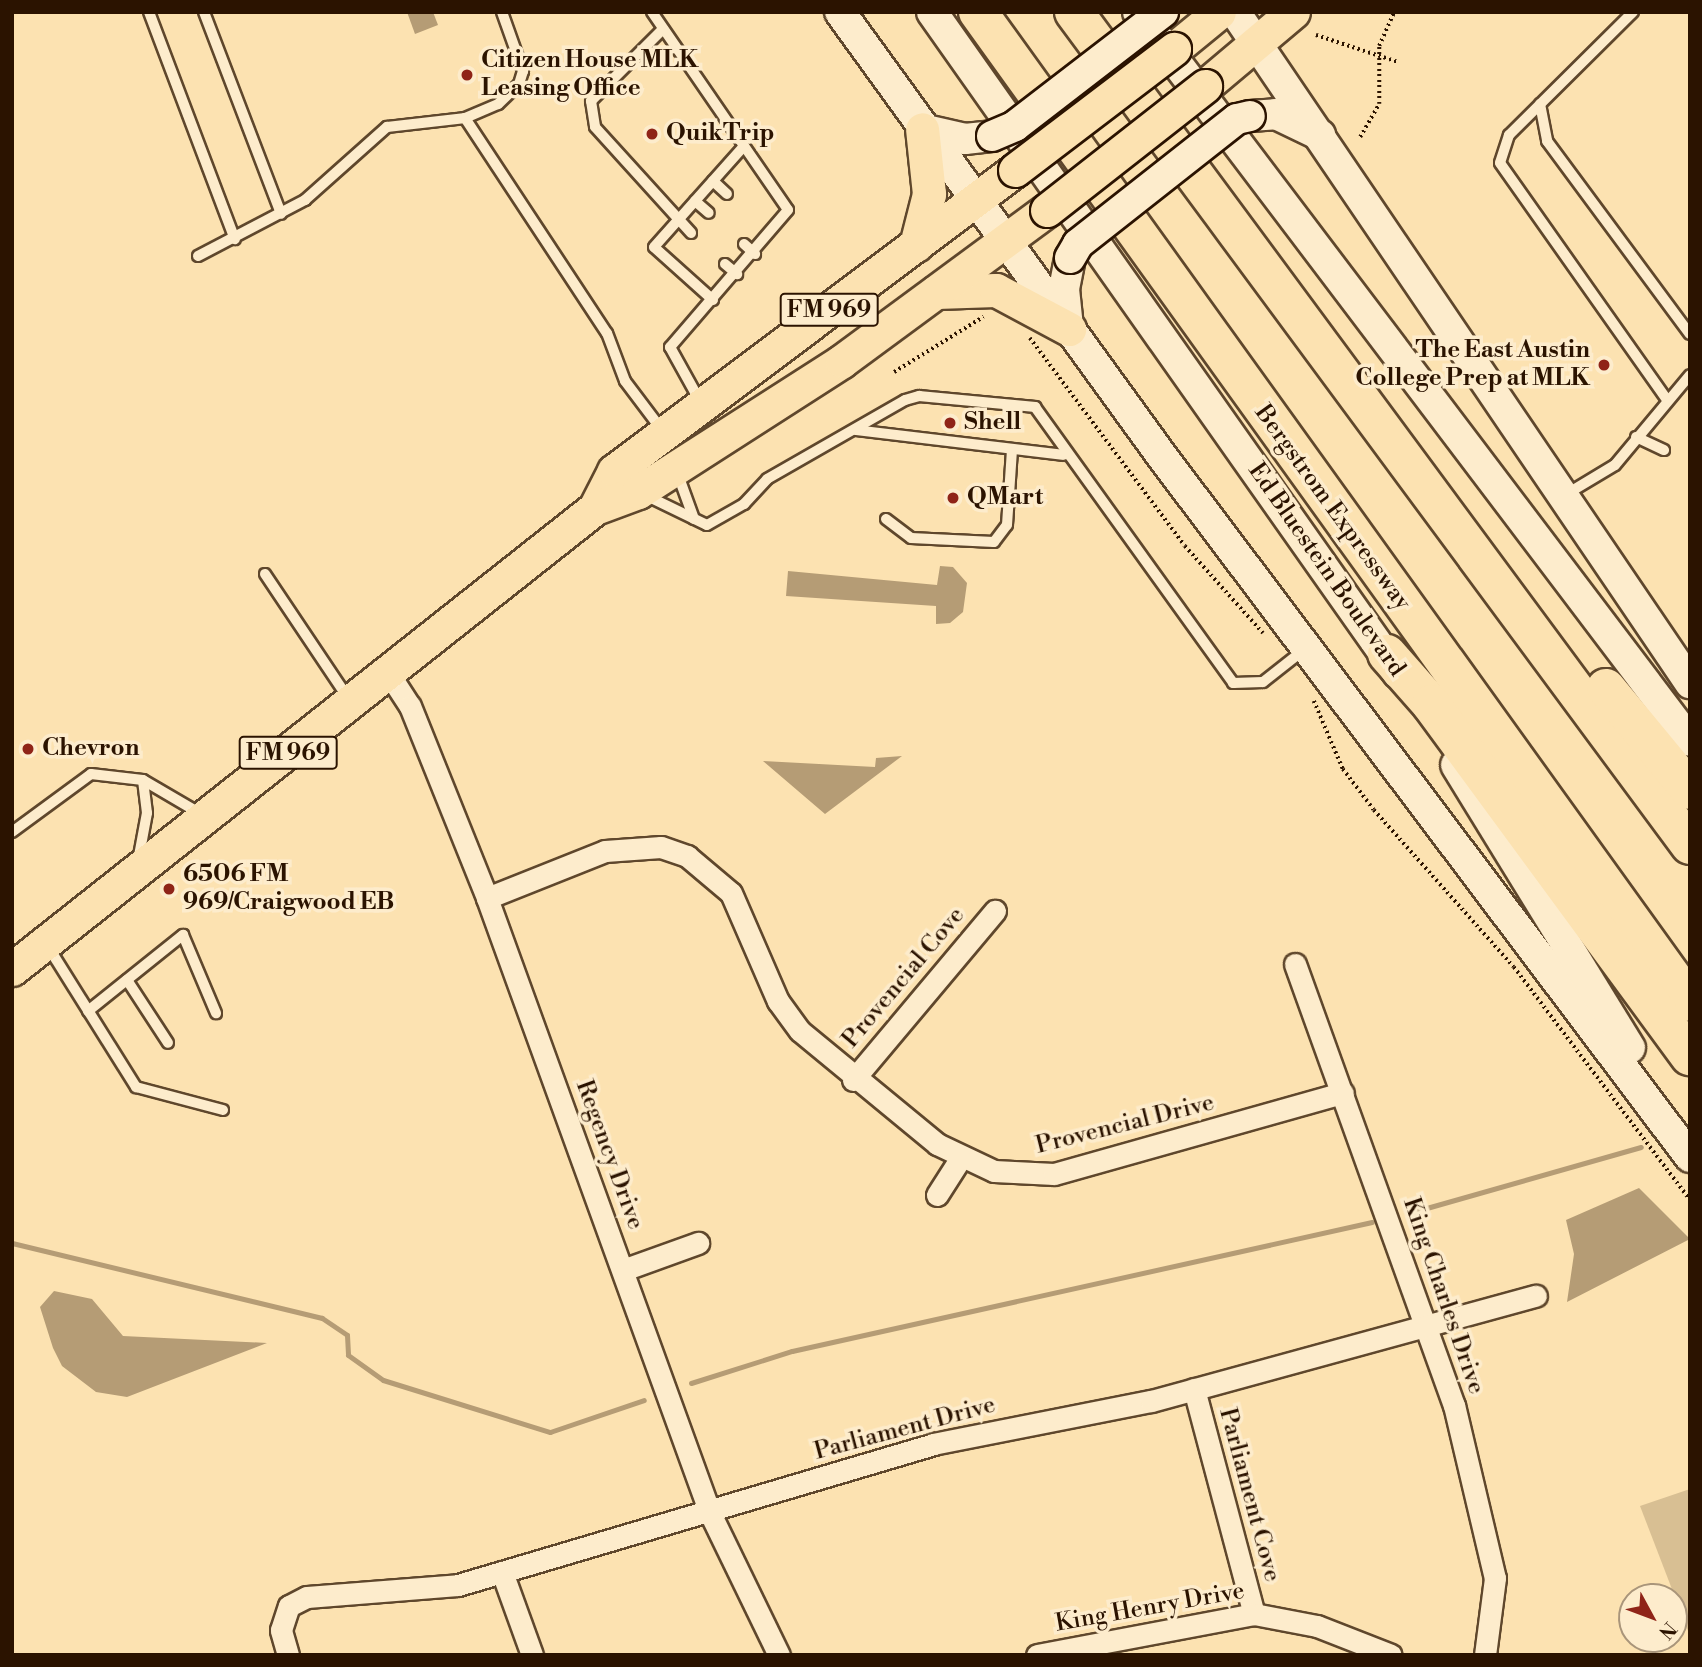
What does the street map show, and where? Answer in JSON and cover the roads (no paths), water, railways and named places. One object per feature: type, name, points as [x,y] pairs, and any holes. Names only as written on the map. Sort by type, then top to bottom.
[{"type":"highway","name":"Bergstrom Expressway","points":[[978,12],[1690,1002]]},
{"type":"highway","points":[[1074,12],[1431,487],[1690,845]]},
{"type":"highway","points":[[1431,487],[1486,535],[1690,790]]},
{"type":"highway","points":[[1387,654],[1431,704],[1690,1056]]},
{"type":"main road","points":[[840,12],[973,201],[1069,329],[1296,655],[1690,1157]]},
{"type":"main road","name":"Ed Bluestein Boulevard","points":[[932,12],[1387,654],[1690,1147]]},
{"type":"main road","points":[[1138,12],[1690,741]]},
{"type":"main road","points":[[922,129],[965,139],[992,136],[1015,127],[1163,12]]},
{"type":"main road","name":"FM 969","points":[[595,508],[614,471],[1015,170],[1219,12]]},
{"type":"main road","points":[[1235,12],[1324,137],[1690,684]]},
{"type":"main road","name":"FM 969","points":[[12,969],[389,674],[595,508],[638,492],[936,292],[1004,243],[1206,86],[1293,12]]},
{"type":"main road","points":[[1069,329],[1064,289],[1070,258],[1077,244],[1237,119],[1276,114],[1324,137]]},
{"type":"main road","points":[[916,245],[929,194],[922,129]]},
{"type":"main road","points":[[936,292],[996,290],[1069,329]]},
{"type":"main road","points":[[675,466],[676,446],[699,428],[702,405]]},
{"type":"street","name":"Regency Drive","points":[[389,674],[410,706],[487,898],[710,1513],[779,1655]]},
{"type":"street","name":"Provencial Drive","points":[[487,898],[605,851],[661,847],[687,856],[731,893],[788,1017],[853,1080],[960,1159],[1020,1176],[1054,1174],[1343,1093]]},
{"type":"street","name":"Provencial Cove","points":[[853,1080],[995,911]]},
{"type":"street","name":"King Charles Drive","points":[[1296,964],[1428,1326],[1494,1578],[1485,1655]]},
{"type":"street","points":[[937,1195],[960,1159]]},
{"type":"street","points":[[622,1270],[698,1243]]},
{"type":"street","name":"Parliament Drive","points":[[288,1655],[281,1629],[289,1606],[327,1592],[430,1591],[710,1513],[933,1444],[1194,1389],[1536,1296]]},
{"type":"street","name":"Parliament Cove","points":[[1194,1389],[1254,1614]]},
{"type":"street","points":[[502,1572],[532,1655]]},
{"type":"street","name":"King Henry Drive","points":[[1037,1655],[1254,1614],[1296,1620],[1391,1655]]},
{"type":"lane","points":[[149,12],[236,239]]},
{"type":"lane","points":[[204,12],[281,214]]},
{"type":"lane","points":[[198,257],[281,214],[387,127],[402,121],[434,125],[465,118],[498,104],[519,84],[523,71],[502,12]]},
{"type":"lane","points":[[652,12],[788,210],[755,254],[670,347],[702,405]]},
{"type":"lane","points":[[1633,12],[1509,135],[1500,163],[1666,398]]},
{"type":"lane","points":[[663,29],[591,101],[596,127],[677,221],[691,233]]},
{"type":"lane","points":[[1540,104],[1547,141],[1690,334]]},
{"type":"lane","points":[[465,118],[607,333],[625,381],[664,434]]},
{"type":"lane","points":[[713,300],[654,247],[744,146]]},
{"type":"lane","points":[[713,181],[727,194]]},
{"type":"lane","points":[[695,201],[709,213]]},
{"type":"lane","points":[[762,225],[772,234]]},
{"type":"lane","points":[[744,244],[755,254]]},
{"type":"lane","points":[[725,264],[737,274]]},
{"type":"lane","points":[[1565,495],[1615,465],[1666,398],[1690,375]]},
{"type":"lane","points":[[638,492],[707,525],[724,518],[767,480],[919,396],[1035,407],[1064,455],[1233,682],[1263,682],[1296,655]]},
{"type":"lane","points":[[854,430],[1064,455]]},
{"type":"lane","points":[[1636,437],[1664,450]]},
{"type":"lane","points":[[886,519],[911,538],[995,542],[1007,525],[1012,449]]},
{"type":"lane","points":[[675,466],[694,519]]},
{"type":"lane","points":[[265,574],[352,703]]},
{"type":"lane","points":[[12,832],[91,774],[144,780],[206,817]]},
{"type":"lane","points":[[135,872],[147,813],[144,780]]},
{"type":"lane","points":[[88,1011],[183,935],[216,1013]]},
{"type":"lane","points":[[46,942],[136,1087],[223,1110]]},
{"type":"lane","points":[[127,980],[168,1043]]},
{"type":"waterway","points":[[1409,1213],[1641,1147]]},
{"type":"waterway","points":[[691,1383],[792,1351],[1372,1222]]},
{"type":"waterway","points":[[12,1243],[322,1318],[347,1335],[348,1355],[383,1380],[550,1432],[644,1400]]},
{"type":"place","name":"Citizen House MLK Leasing Office","points":[[467,75]]},
{"type":"place","name":"QuikTrip","points":[[652,134]]},
{"type":"place","name":"The East Austin College Prep at MLK","points":[[1604,365]]},
{"type":"place","name":"Shell","points":[[950,423]]},
{"type":"place","name":"QMart","points":[[953,498]]},
{"type":"place","name":"Chevron","points":[[28,749]]},
{"type":"place","name":"6506 FM 969/Craigwood EB","points":[[169,889]]}]
